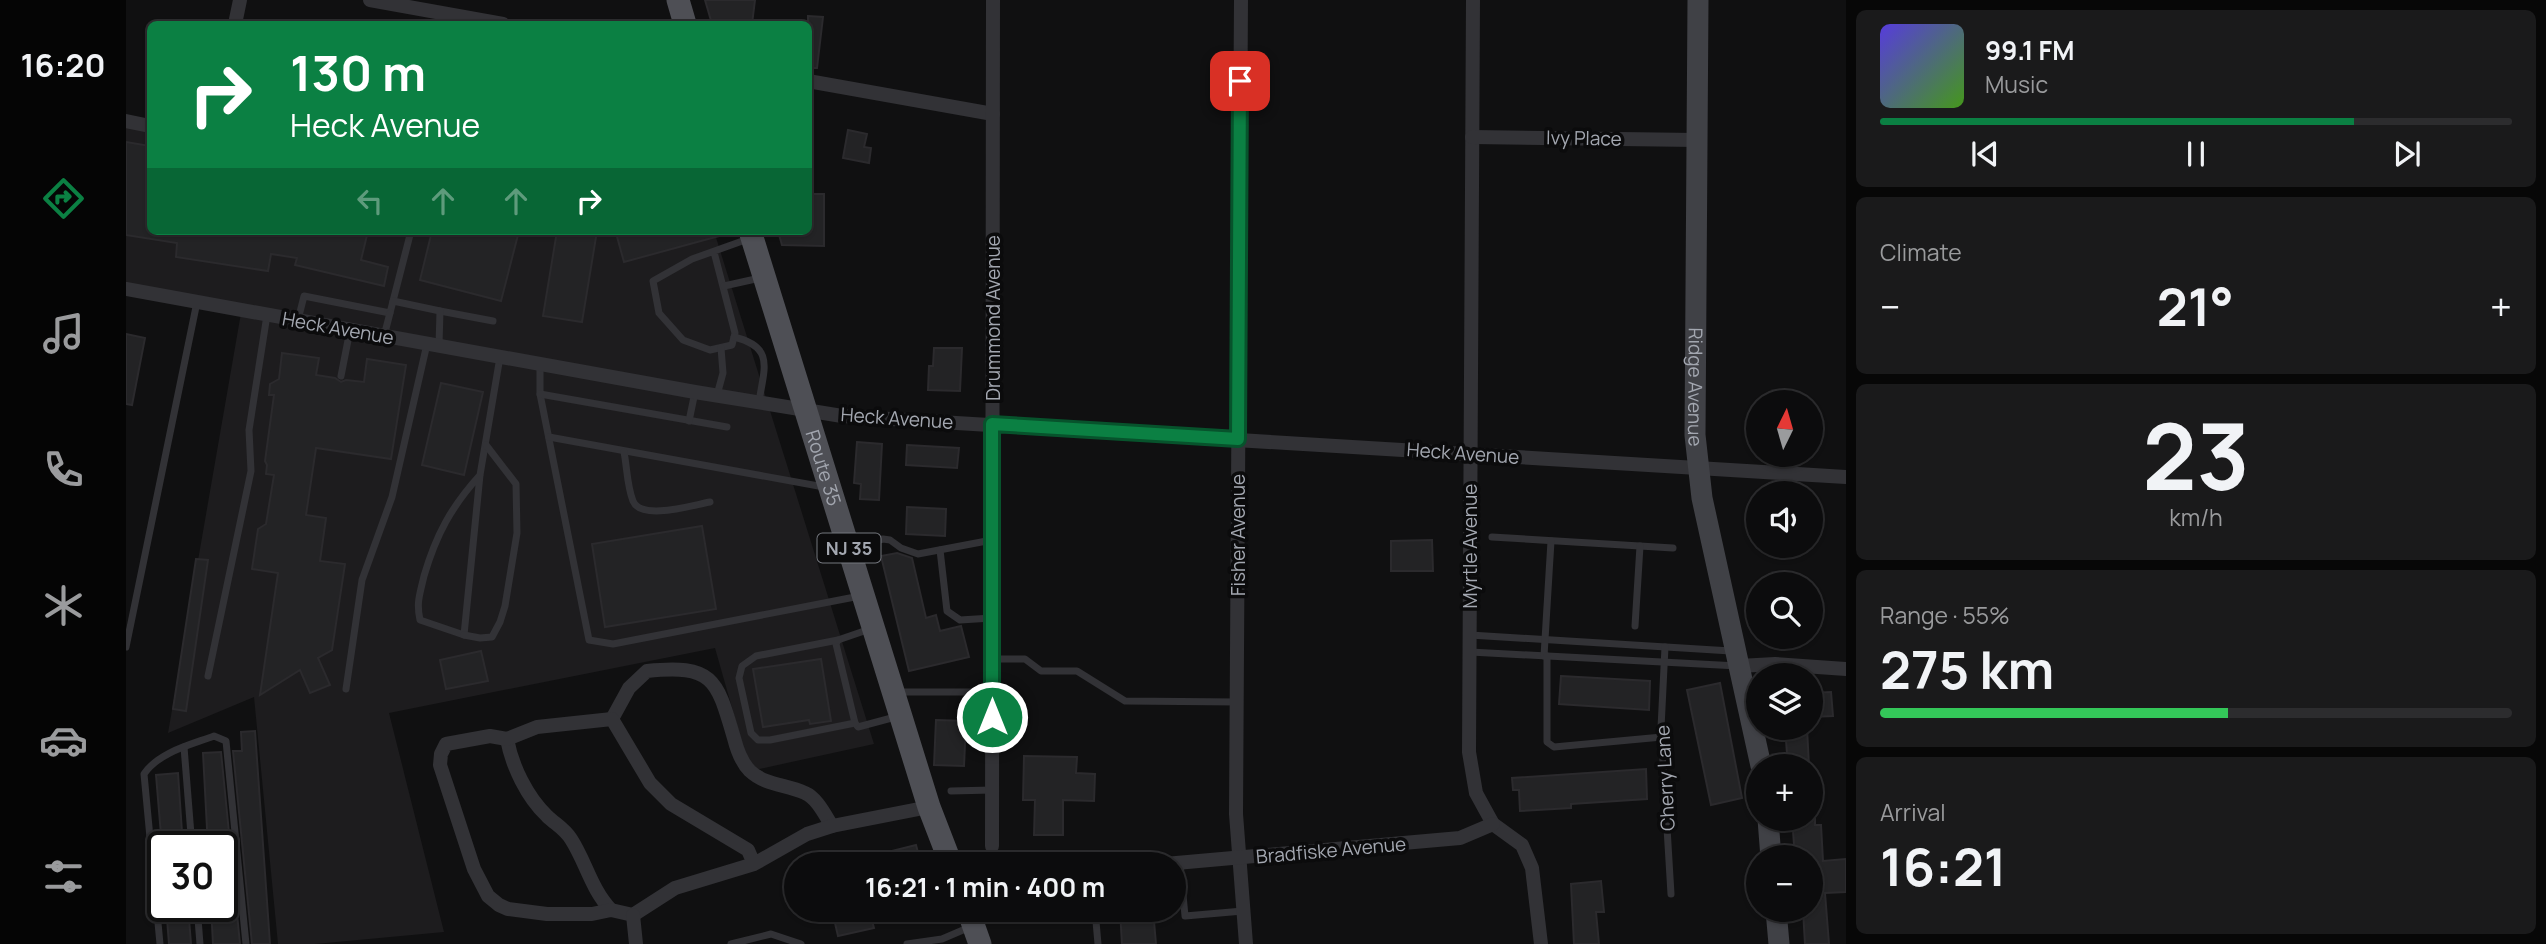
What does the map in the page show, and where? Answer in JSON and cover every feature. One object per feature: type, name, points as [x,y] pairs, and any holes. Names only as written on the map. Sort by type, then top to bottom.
[{"type":"main road","points":[[678,0],[684,21]]},
{"type":"main road","name":"Route 35","points":[[751,235],[929,807],[946,852]]},
{"type":"street","points":[[236,21],[240,0]]},
{"type":"street","points":[[370,0],[486,21]]},
{"type":"street","name":"Drummond Avenue","points":[[992,846],[993,0]]},
{"type":"street","name":"Fisher Avenue","points":[[1241,0],[1236,814],[1246,944]]},
{"type":"street","name":"Myrtle Avenue","points":[[1473,0],[1469,751],[1476,793],[1493,824],[1522,845],[1532,868],[1541,944]]},
{"type":"street","name":"Ridge Avenue","points":[[1698,0],[1695,435],[1702,498],[1758,754]]},
{"type":"street","points":[[812,81],[993,114]]},
{"type":"street","points":[[126,121],[147,125]]},
{"type":"street","name":"Ivy Place","points":[[1472,137],[1696,140]]},
{"type":"street","name":"Heck Avenue","points":[[126,289],[717,396],[842,415],[1846,477]]},
{"type":"street","points":[[1737,659],[1846,669]]},
{"type":"street","points":[[612,719],[629,688],[647,671],[678,669],[708,678],[721,694],[738,754],[747,768],[772,784],[807,793],[832,825]]},
{"type":"street","points":[[612,719],[537,727],[508,738],[490,736],[446,744],[440,765],[480,883],[488,895],[508,909],[571,915],[611,910],[633,915],[675,888],[754,864],[807,834],[832,825],[929,807]]},
{"type":"street","points":[[612,719],[650,783],[671,804],[748,850],[754,864]]},
{"type":"street","points":[[508,738],[509,750],[529,793],[545,814],[567,833],[593,886],[611,910]]},
{"type":"street","name":"Bradfiske Avenue","points":[[1186,863],[1460,838],[1493,824]]},
{"type":"street","points":[[633,915],[636,944]]},
{"type":"street","points":[[1777,922],[1779,944]]},
{"type":"lane","points":[[384,336],[410,235]]},
{"type":"lane","points":[[714,252],[734,337],[732,345],[710,350],[683,340],[659,313],[653,281],[692,259],[749,235]]},
{"type":"lane","points":[[724,286],[765,277]]},
{"type":"lane","points":[[298,321],[304,296],[390,313]]},
{"type":"lane","points":[[126,647],[197,302]]},
{"type":"lane","points":[[393,302],[493,321]]},
{"type":"lane","points":[[346,689],[362,580],[392,497],[440,312]]},
{"type":"lane","points":[[208,676],[251,471],[249,430],[267,315]]},
{"type":"lane","points":[[341,376],[350,330]]},
{"type":"lane","points":[[734,337],[752,341],[764,354],[759,402]]},
{"type":"lane","points":[[717,396],[723,373],[721,348]]},
{"type":"lane","points":[[464,635],[480,475],[500,357]]},
{"type":"lane","points":[[540,364],[540,394],[589,639],[613,644],[864,595]]},
{"type":"lane","points":[[690,421],[695,392]]},
{"type":"lane","points":[[540,394],[727,427]]},
{"type":"lane","points":[[549,438],[830,488]]},
{"type":"lane","points":[[480,475],[459,498],[434,541],[417,604],[420,620],[480,638],[492,637],[500,622],[517,533],[516,484],[486,445]]},
{"type":"lane","points":[[624,452],[634,503],[642,510],[653,512],[710,502]]},
{"type":"lane","points":[[1492,537],[1673,548]]},
{"type":"lane","points":[[849,548],[883,539],[918,554],[992,540]]},
{"type":"lane","points":[[1551,541],[1545,640],[1547,742],[1554,747],[1564,748],[1662,737]]},
{"type":"lane","points":[[1635,626],[1640,546]]},
{"type":"lane","points":[[940,550],[947,611],[960,620],[992,618]]},
{"type":"lane","points":[[874,627],[838,640],[756,656],[742,666],[739,678],[751,733],[758,740],[770,740],[855,723],[858,726],[902,715]]},
{"type":"lane","points":[[1469,635],[1665,647],[1737,659]]},
{"type":"lane","points":[[838,640],[836,644],[855,723]]},
{"type":"lane","name":"Cherry Lane","points":[[1665,647],[1662,737],[1671,894]]},
{"type":"lane","points":[[1469,652],[1664,662],[1737,659]]},
{"type":"lane","points":[[992,659],[1025,659],[1041,671],[1077,671],[1125,701],[1237,702]]},
{"type":"lane","points":[[894,692],[992,692]]},
{"type":"lane","points":[[160,944],[144,774],[148,767],[166,754],[214,736],[226,741],[246,944]]},
{"type":"lane","points":[[184,747],[191,831]]},
{"type":"lane","points":[[951,791],[992,790]]},
{"type":"lane","points":[[1186,916],[1243,911]]},
{"type":"lane","points":[[198,922],[200,944]]},
{"type":"lane","points":[[1096,922],[1098,944]]},
{"type":"lane","points":[[913,944],[942,939],[974,927]]},
{"type":"lane","points":[[731,944],[771,933],[801,944]]},
{"type":"shaded area","points":[[126,121],[147,125],[147,235],[715,235],[874,744],[750,771],[715,648],[389,713],[444,932],[315,944],[278,944],[254,697],[168,733],[241,313],[126,290]]},
{"type":"building","points":[[705,0],[755,0],[752,21],[711,21]]},
{"type":"building","points":[[808,16],[823,17],[817,68],[812,68],[812,21],[808,21]]},
{"type":"building","points":[[848,130],[867,134],[864,147],[871,148],[869,163],[843,158]]},
{"type":"building","points":[[126,142],[147,146],[147,235],[367,235],[361,260],[388,267],[384,286],[295,265],[297,258],[271,254],[268,271],[176,257],[177,243],[126,235]]},
{"type":"building","points":[[812,194],[824,194],[824,246],[782,245],[779,235],[812,235]]},
{"type":"building","points":[[431,235],[518,235],[501,301],[420,280]]},
{"type":"building","points":[[556,235],[596,235],[582,322],[543,316]]},
{"type":"building","points":[[617,235],[723,235],[624,262]]},
{"type":"building","points":[[126,334],[145,338],[132,405],[126,404]]},
{"type":"building","points":[[934,348],[962,348],[960,391],[928,390],[929,366],[933,366]]},
{"type":"building","points":[[282,353],[319,358],[316,375],[335,378],[341,382],[364,382],[367,359],[406,365],[391,459],[316,448],[306,515],[326,518],[320,561],[345,564],[332,650],[318,658],[330,685],[310,693],[300,670],[260,695],[278,573],[252,569],[258,529],[266,524],[274,475],[266,474],[265,461],[274,395],[269,395],[270,384],[279,379]]},
{"type":"building","points":[[441,383],[483,392],[464,475],[422,465]]},
{"type":"building","points":[[857,442],[882,444],[879,500],[860,499],[861,484],[854,483]]},
{"type":"building","points":[[907,445],[959,448],[957,468],[906,465]]},
{"type":"building","points":[[907,507],[946,509],[945,536],[906,534]]},
{"type":"building","points":[[702,526],[716,609],[605,627],[592,544]]},
{"type":"building","points":[[1432,540],[1433,571],[1391,571],[1391,541]]},
{"type":"building","points":[[897,553],[912,558],[926,618],[936,615],[940,631],[961,626],[969,657],[909,671],[881,556]]},
{"type":"building","points":[[196,559],[208,560],[186,711],[173,709]]},
{"type":"building","points":[[481,651],[488,681],[446,689],[440,660]]},
{"type":"building","points":[[821,659],[831,721],[810,724],[809,720],[763,727],[753,669]]},
{"type":"building","points":[[1561,676],[1650,681],[1649,710],[1559,704]]},
{"type":"building","points":[[1720,683],[1742,798],[1711,805],[1687,690]]},
{"type":"building","points":[[1823,692],[1831,692],[1833,716],[1823,716]]},
{"type":"building","points":[[936,720],[966,721],[964,766],[934,765]]},
{"type":"building","points":[[255,731],[270,944],[252,944],[233,751],[242,751],[241,732]]},
{"type":"building","points":[[1786,740],[1808,740],[1808,754],[1787,754]]},
{"type":"building","points":[[221,752],[229,831],[207,831],[203,753]]},
{"type":"building","points":[[1024,756],[1077,757],[1076,773],[1095,774],[1094,801],[1063,800],[1063,835],[1034,835],[1035,800],[1023,800]]},
{"type":"building","points":[[1646,769],[1647,799],[1571,804],[1571,808],[1520,811],[1519,790],[1513,790],[1512,778]]},
{"type":"building","points":[[178,773],[182,831],[161,831],[156,775]]},
{"type":"building","points":[[1793,831],[1821,831],[1822,845],[1794,845]]},
{"type":"building","points":[[916,845],[918,852],[888,852]]},
{"type":"building","points":[[1846,859],[1846,892],[1825,893],[1829,944],[1805,944],[1804,922],[1823,922],[1823,861]]},
{"type":"building","points":[[1601,881],[1604,912],[1596,912],[1599,944],[1574,944],[1571,884]]},
{"type":"building","points":[[167,922],[189,922],[191,944],[169,944]]},
{"type":"building","points":[[212,922],[238,922],[240,944],[213,944]]},
{"type":"building","points":[[835,922],[872,922],[874,928],[838,936]]},
{"type":"building","points":[[1121,922],[1154,922],[1156,944],[1122,944]]},
{"type":"route","points":[[992,717],[992,424],[1238,439],[1240,81]]}]
